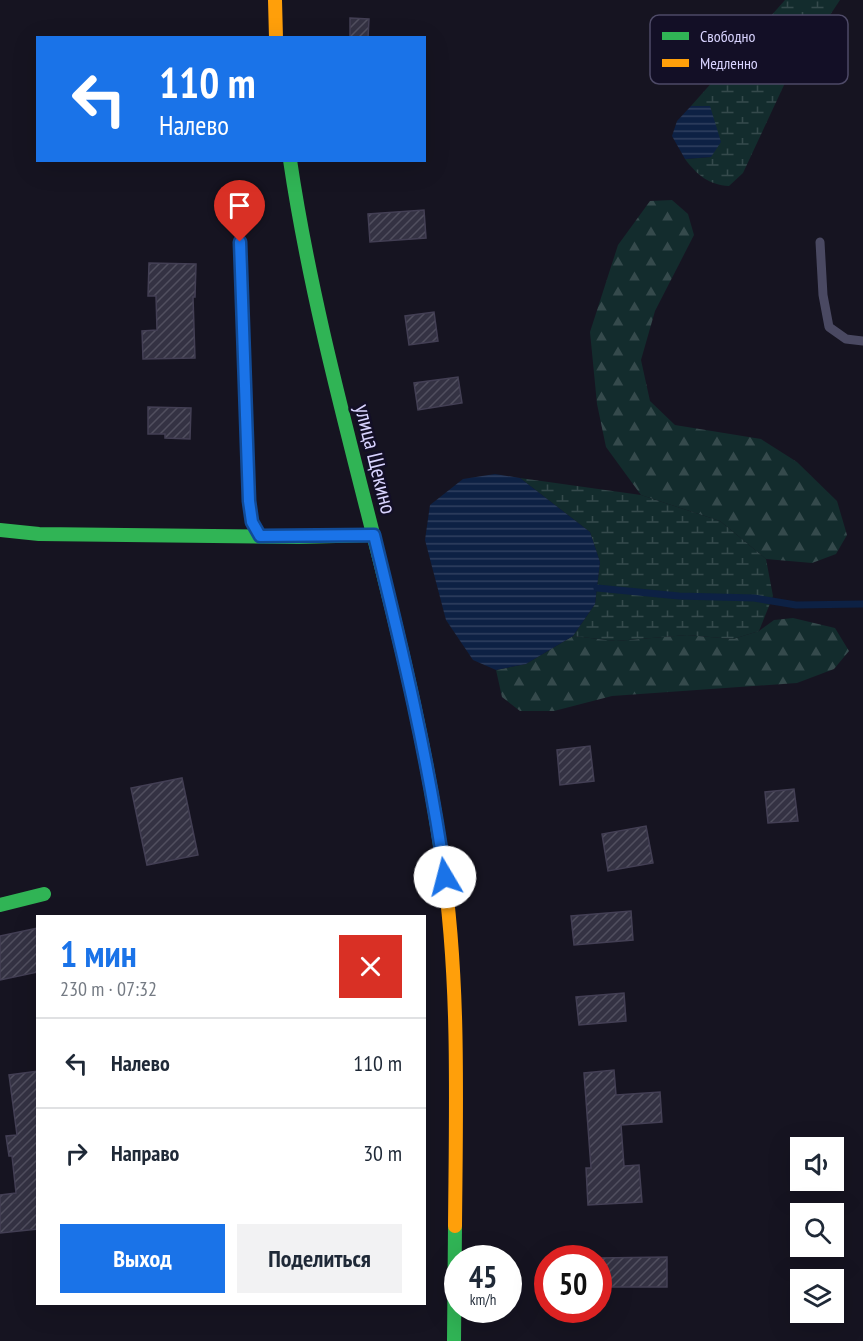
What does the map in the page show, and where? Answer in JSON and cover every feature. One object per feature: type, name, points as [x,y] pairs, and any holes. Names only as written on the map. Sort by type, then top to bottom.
[{"type":"main road","points":[[274,0],[276,36]]},
{"type":"main road","name":"улица Щекино","points":[[290,162],[298,214],[323,333],[411,685],[433,793],[448,898],[457,1033],[454,1341]]},
{"type":"main road","points":[[0,530],[39,534],[374,535]]},
{"type":"main road","points":[[0,905],[44,894]]},
{"type":"lane","points":[[240,242],[249,501],[252,522],[260,536]]},
{"type":"lane","points":[[820,242],[823,296],[829,327],[846,339],[863,341]]},
{"type":"green space","points":[[785,0],[840,0],[830,15],[772,15]]},
{"type":"green space","points":[[711,84],[785,84],[743,173],[729,186],[709,181],[694,170],[685,159],[711,157],[710,106],[691,106]]},
{"type":"green space","points":[[672,200],[688,214],[694,235],[655,311],[641,360],[650,401],[675,425],[761,439],[797,462],[837,501],[847,535],[836,554],[812,563],[766,559],[720,521],[641,495],[606,447],[597,404],[590,332],[618,245],[650,201]]},
{"type":"green space","points":[[520,478],[641,495],[720,521],[766,559],[773,596],[759,631],[733,639],[687,635],[616,641],[573,636],[595,604],[600,562],[590,532]]},
{"type":"green space","points":[[793,618],[835,628],[849,651],[834,669],[797,683],[612,696],[554,711],[520,711],[502,697],[496,670],[526,664],[573,636],[616,641],[687,635],[733,639],[759,631],[774,620]]},
{"type":"water","points":[[691,106],[710,106],[721,142],[711,157],[685,159],[672,136],[677,121]]},
{"type":"water","points":[[495,474],[520,478],[590,532],[600,562],[595,604],[573,636],[526,664],[496,670],[473,660],[446,620],[425,540],[430,505],[463,479]]},
{"type":"building","points":[[350,18],[369,19],[368,36],[350,36]]},
{"type":"building","points":[[424,210],[426,238],[370,242],[368,214]]},
{"type":"building","points":[[149,263],[196,264],[195,297],[193,297],[195,358],[143,359],[142,331],[157,330],[156,296],[148,296]]},
{"type":"building","points":[[434,312],[438,341],[409,345],[405,316]]},
{"type":"building","points":[[458,377],[462,403],[418,410],[414,383]]},
{"type":"building","points":[[148,407],[191,408],[190,439],[165,438],[165,434],[148,434]]},
{"type":"building","points":[[590,746],[594,781],[560,785],[557,750]]},
{"type":"building","points":[[182,778],[198,855],[147,865],[131,788]]},
{"type":"building","points":[[794,789],[798,821],[768,823],[765,792]]},
{"type":"building","points":[[646,826],[653,863],[608,871],[602,834]]},
{"type":"building","points":[[631,911],[633,940],[574,945],[571,916]]},
{"type":"building","points":[[36,928],[36,972],[0,980],[0,936]]},
{"type":"building","points":[[624,993],[626,1021],[579,1025],[576,997]]},
{"type":"building","points":[[614,1070],[616,1095],[660,1092],[662,1122],[621,1125],[624,1166],[639,1165],[642,1202],[588,1205],[586,1168],[591,1168],[584,1073]]},
{"type":"building","points":[[36,1071],[36,1229],[0,1233],[0,1195],[16,1193],[12,1156],[9,1156],[6,1136],[17,1135],[9,1075]]},
{"type":"building","points":[[667,1257],[667,1287],[612,1287],[612,1258]]},
{"type":"waterway","points":[[597,588],[679,596],[754,598],[796,605],[863,604]]},
{"type":"traffic: fast","points":[[290,162],[305,248],[324,335],[409,683],[442,859]]},
{"type":"traffic: fast","points":[[0,530],[39,534],[298,537],[374,535]]},
{"type":"traffic: fast","points":[[0,905],[44,894]]},
{"type":"traffic: fast","points":[[454,1341],[455,1226]]},
{"type":"traffic: slow","points":[[275,0],[276,36]]},
{"type":"traffic: slow","points":[[442,859],[448,905],[454,996],[455,1226]]},
{"type":"route","points":[[240,242],[249,501],[252,522],[260,536],[374,535],[411,685],[433,793],[445,877]]}]
